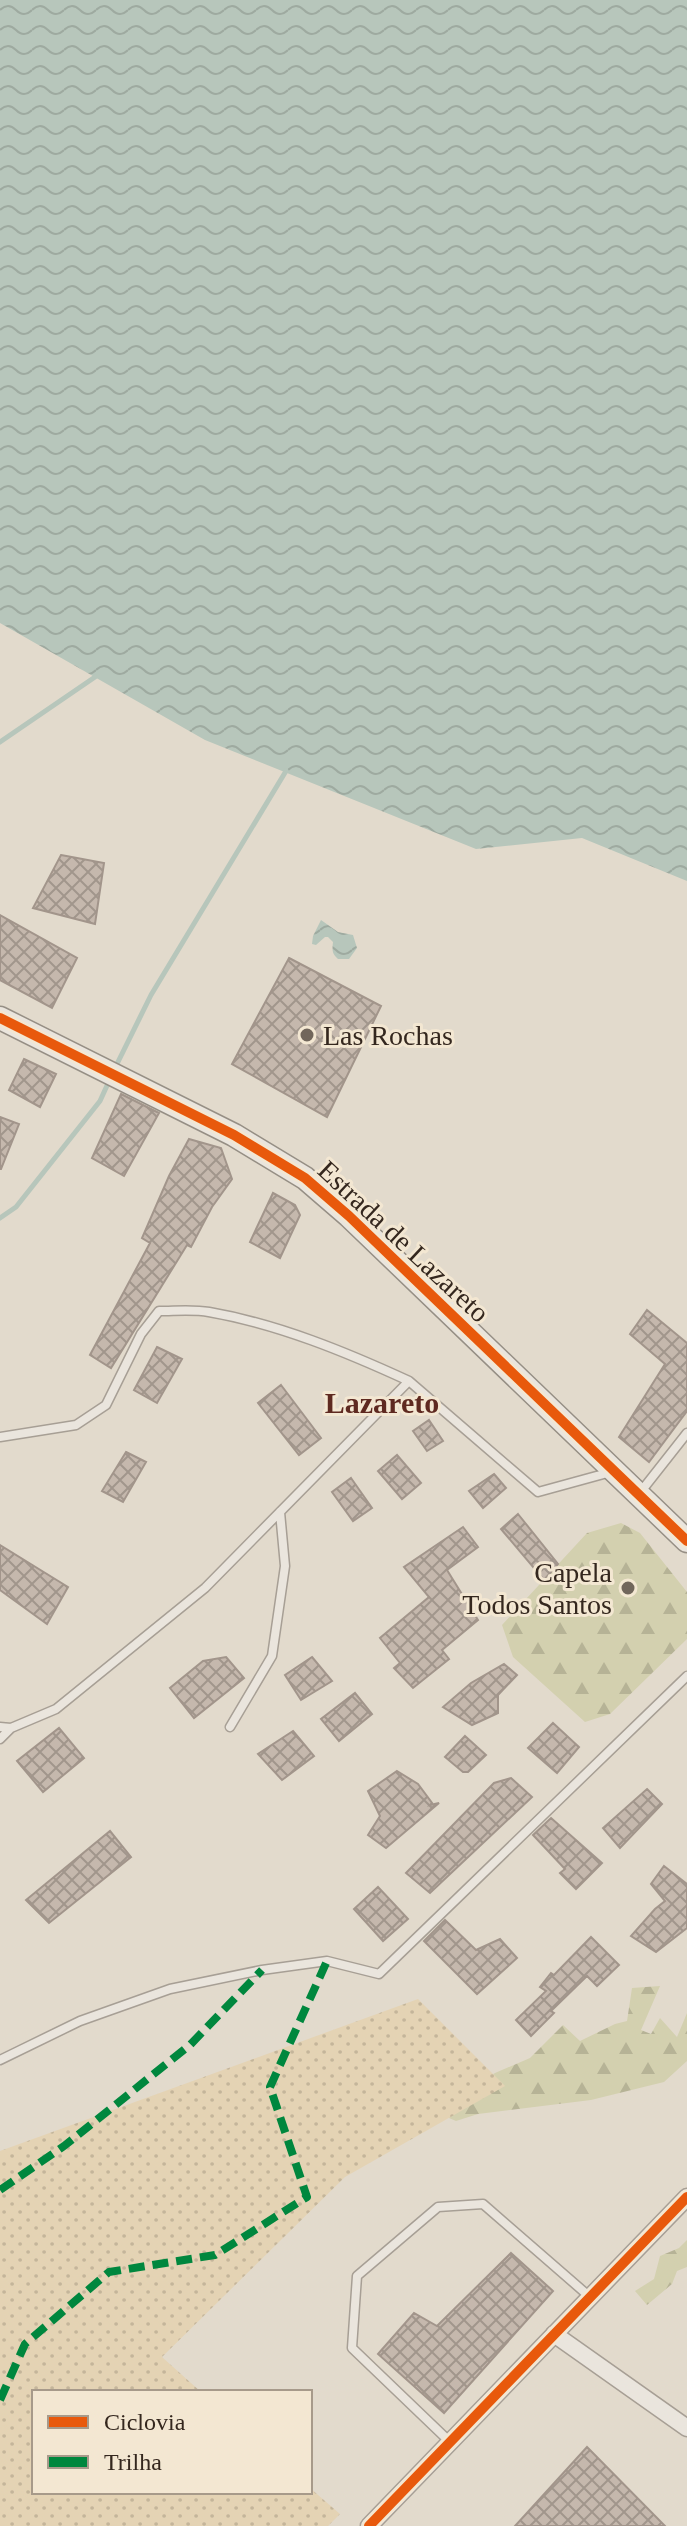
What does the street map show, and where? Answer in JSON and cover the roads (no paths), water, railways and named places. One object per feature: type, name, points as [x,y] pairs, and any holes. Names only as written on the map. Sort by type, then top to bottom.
[{"type":"street","name":"Estrada de Lazareto","points":[[0,1018],[234,1135],[305,1178],[349,1216],[687,1541]]},
{"type":"street","points":[[369,2526],[687,2197]]},
{"type":"street","points":[[554,2334],[687,2428]]},
{"type":"lane","points":[[0,1437],[76,1425],[106,1405],[141,1334],[159,1311],[206,1311],[254,1322],[345,1352],[409,1381],[538,1492],[615,1471]]},
{"type":"lane","points":[[0,1739],[11,1728],[56,1709],[205,1588],[409,1381]]},
{"type":"lane","points":[[639,1494],[687,1433]]},
{"type":"lane","points":[[230,1727],[272,1656],[285,1566],[280,1512]]},
{"type":"lane","points":[[0,2060],[80,2021],[170,1989],[262,1970],[327,1961],[379,1974],[687,1676]]},
{"type":"lane","points":[[0,1727],[11,1728]]},
{"type":"lane","points":[[450,2442],[352,2348],[357,2276],[438,2207],[483,2204],[590,2297]]},
{"type":"water","points":[[0,0],[687,0],[687,881],[582,838],[476,849],[205,740],[0,623]]},
{"type":"water","points":[[321,920],[338,932],[353,935],[357,948],[349,959],[336,957],[333,942],[328,937],[316,945],[312,944]]},
{"type":"waterway","points":[[0,742],[95,677]]},
{"type":"waterway","points":[[114,1070],[151,995],[286,771]]},
{"type":"waterway","points":[[0,1218],[16,1207],[100,1101],[110,1079]]},
{"type":"place","name":"Las Rochas","points":[[307,1035]]},
{"type":"place","name":"Capela Todos Santos","points":[[628,1588]]},
{"type":"district","name":"Lazareto","points":[[382,1403]]}]
